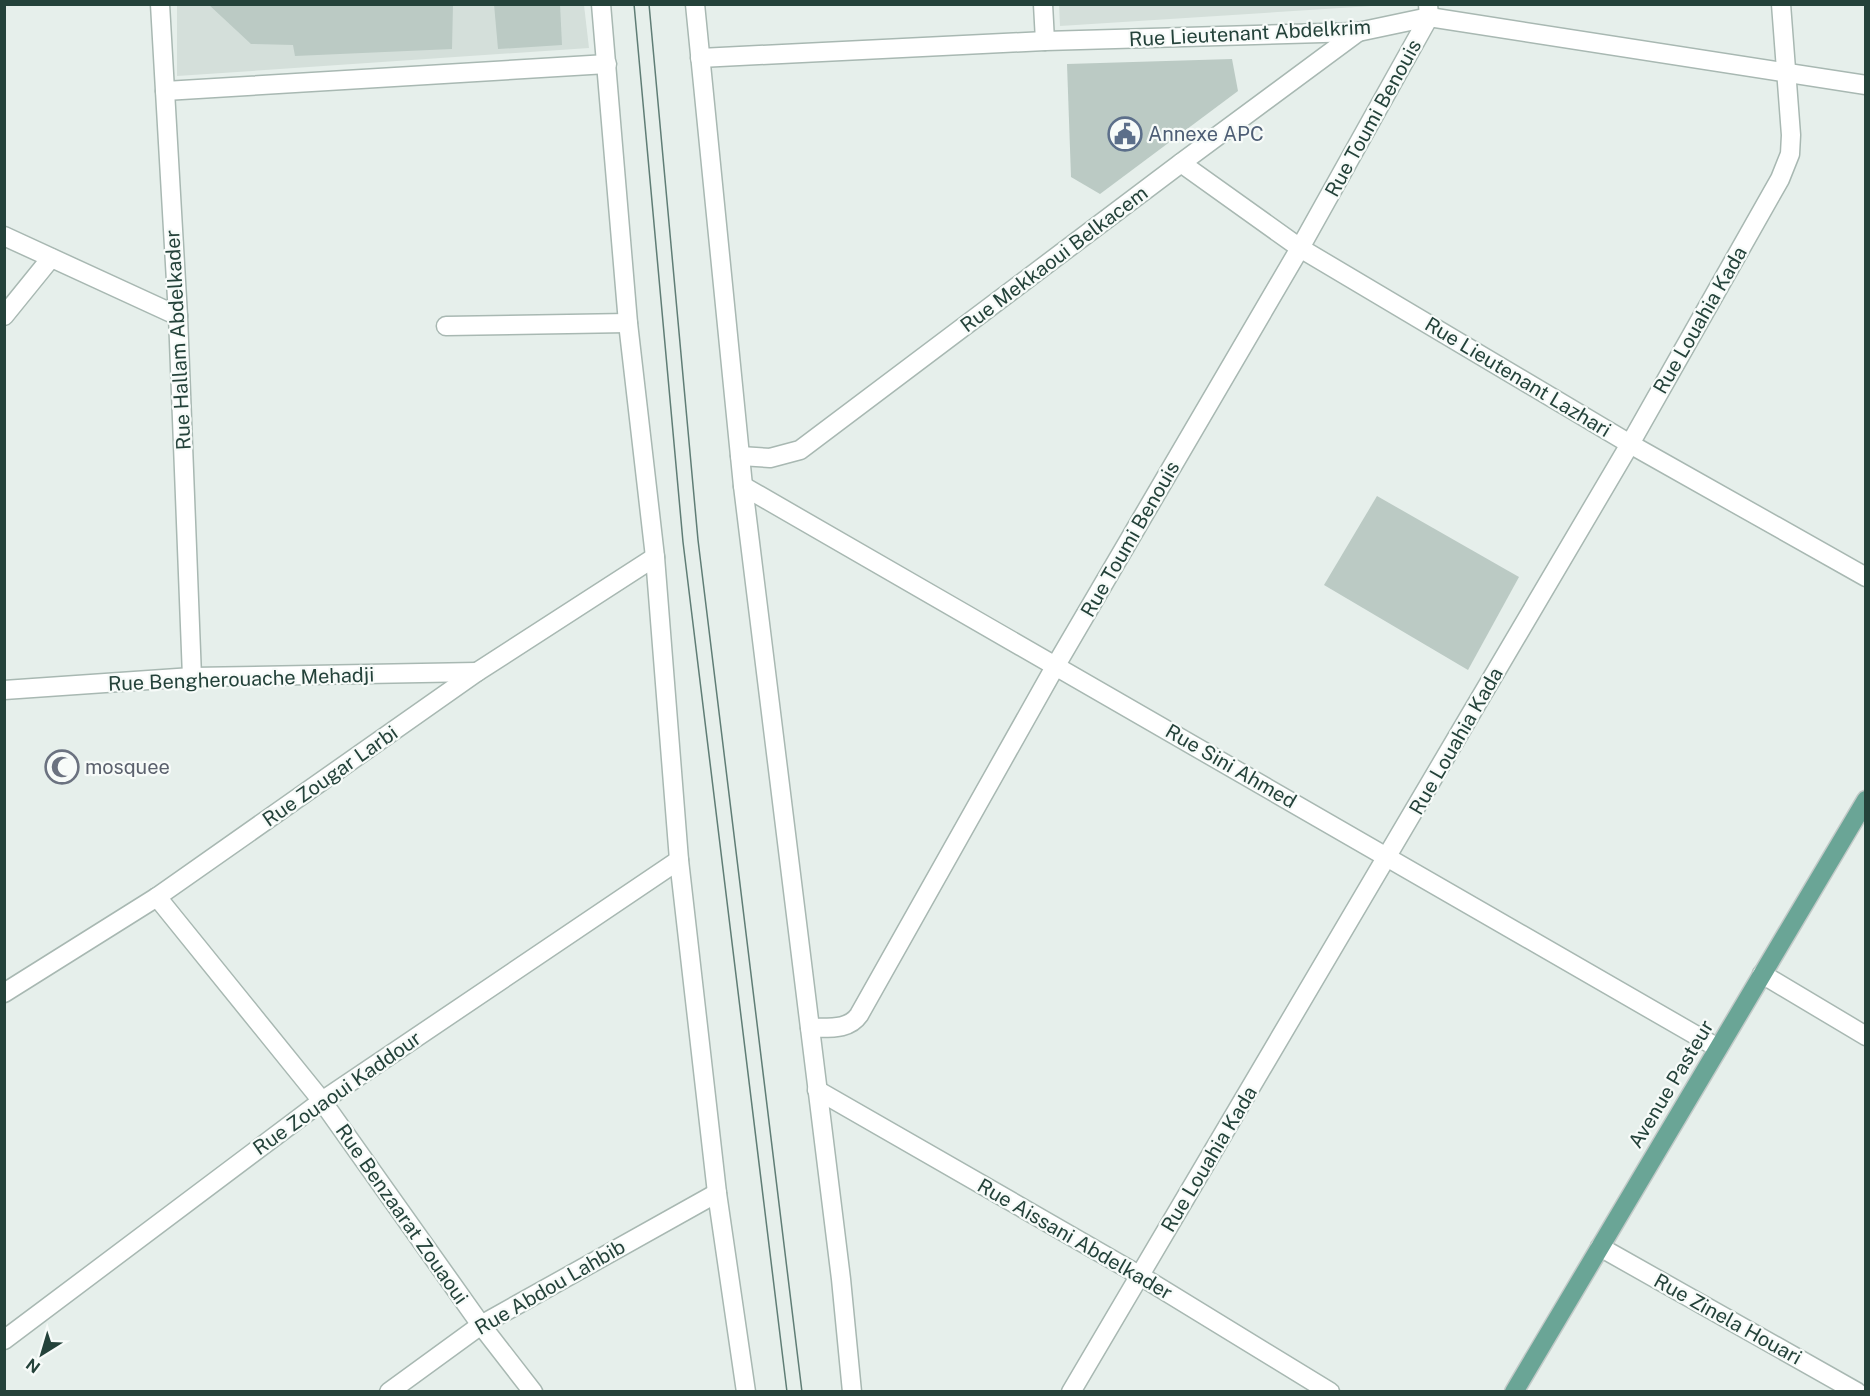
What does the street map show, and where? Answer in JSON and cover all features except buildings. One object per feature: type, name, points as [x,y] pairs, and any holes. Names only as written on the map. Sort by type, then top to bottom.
[{"type":"main road","name":"Avenue Pasteur","points":[[1514,1392],[1866,800]]},
{"type":"street","name":"Rue Hallam Abdelkader","points":[[160,4],[178,316],[192,677]]},
{"type":"street","points":[[601,4],[628,323],[655,557],[679,860],[717,1193],[746,1392]]},
{"type":"street","points":[[695,4],[743,486],[841,1279],[852,1392]]},
{"type":"street","points":[[1043,4],[1045,41]]},
{"type":"street","name":"Rue Louahia Kada","points":[[1071,1392],[1630,444],[1780,179],[1790,154],[1791,135],[1781,4]]},
{"type":"street","name":"Rue Lieutenant Abdelkrim","points":[[700,58],[1045,41],[1359,32],[1429,11],[1866,85]]},
{"type":"street","name":"Rue Toumi Benouis","points":[[810,1028],[846,1026],[854,1022],[1056,666],[1300,248],[1429,11]]},
{"type":"street","name":"Rue Mekkaoui Belkacem","points":[[740,456],[770,458],[800,450],[1359,32]]},
{"type":"street","points":[[165,91],[607,64]]},
{"type":"street","name":"Rue Lieutenant Lazhari","points":[[1181,163],[1300,248],[1630,444],[1866,577]]},
{"type":"street","points":[[4,236],[178,316]]},
{"type":"street","points":[[4,316],[51,258]]},
{"type":"street","points":[[446,326],[628,323]]},
{"type":"street","name":"Rue Sini Ahmed","points":[[743,486],[1718,1048]]},
{"type":"street","name":"Rue Zougar Larbi","points":[[4,993],[157,897],[477,672],[655,557]]},
{"type":"street","name":"Rue Bengherouache Mehadji","points":[[4,690],[192,677],[477,672]]},
{"type":"street","name":"Rue Zouaoui Kaddour","points":[[4,1340],[322,1101],[679,860]]},
{"type":"street","name":"Rue Benzaarat Zouaoui","points":[[157,897],[322,1101],[481,1325],[533,1392]]},
{"type":"street","points":[[1762,974],[1866,1036]]},
{"type":"street","name":"Rue Aissani Abdelkader","points":[[818,1090],[1140,1275],[1330,1392]]},
{"type":"street","name":"Rue Abdou Lahbib","points":[[389,1392],[481,1325],[717,1193]]},
{"type":"street","name":"Rue Zinela Houari","points":[[1600,1247],[1857,1392]]},
{"type":"shaded area","points":[[1059,4],[1387,4],[1387,5],[1060,26]]},
{"type":"shaded area","points":[[177,5],[584,5],[589,48],[177,76]]},
{"type":"tram line","points":[[634,4],[683,542],[787,1392]]},
{"type":"tram line","points":[[649,4],[698,540],[802,1392]]},
{"type":"place","name":"Annexe APC","points":[[1125,134]]},
{"type":"place","name":"mosquee","points":[[62,767]]}]
